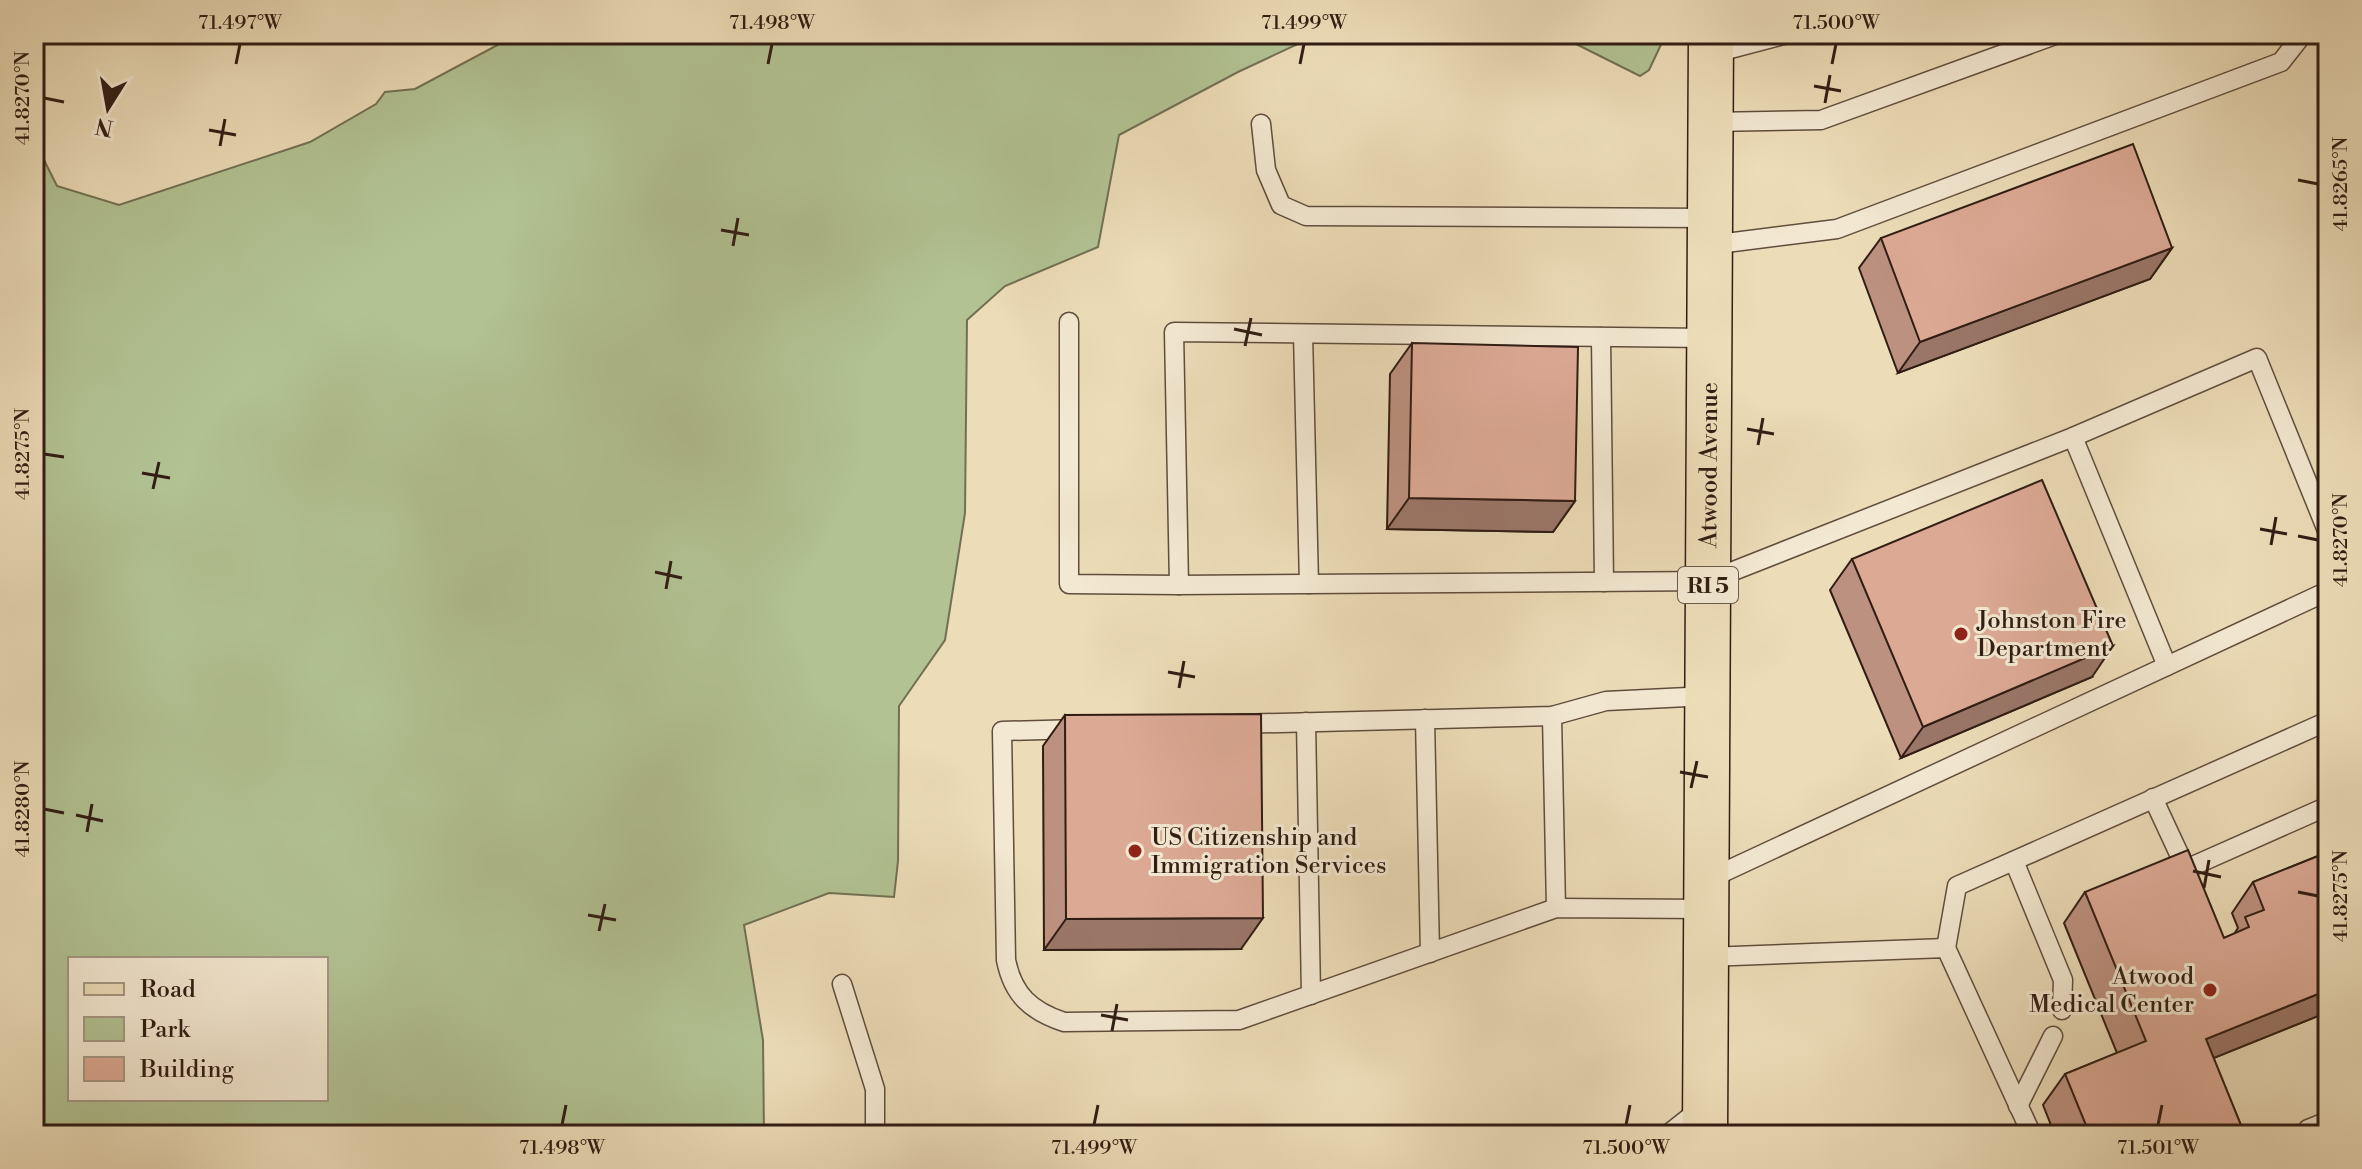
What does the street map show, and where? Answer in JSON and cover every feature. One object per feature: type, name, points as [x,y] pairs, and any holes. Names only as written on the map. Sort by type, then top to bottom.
[{"type":"main road","name":"Atwood Avenue","points":[[1705,1120],[1711,44]]},
{"type":"lane","points":[[1711,44],[1787,34]]},
{"type":"lane","points":[[1711,122],[1821,120],[2058,34]]},
{"type":"lane","points":[[1261,124],[1266,170],[1281,205],[1306,216],[1710,231],[1837,229],[2281,62],[2303,34]]},
{"type":"lane","points":[[1069,322],[1069,584],[1708,581],[2073,437],[2257,358],[2328,533]]},
{"type":"lane","points":[[1179,585],[1174,332],[1709,338]]},
{"type":"lane","points":[[1303,334],[1309,584]]},
{"type":"lane","points":[[1601,337],[1604,582]]},
{"type":"lane","points":[[2073,437],[2167,666]]},
{"type":"lane","points":[[1093,728],[1002,731],[1006,960],[1011,984],[1025,1003],[1044,1016],[1064,1022],[1239,1020],[1556,908],[1707,894],[2167,666],[2328,591]]},
{"type":"lane","points":[[1215,725],[1552,716],[1606,701],[1708,696]]},
{"type":"lane","points":[[1552,716],[1556,908]]},
{"type":"lane","points":[[1425,719],[1430,953]]},
{"type":"lane","points":[[2032,1135],[1946,948],[1957,886],[2328,721]]},
{"type":"lane","points":[[1306,722],[1311,995]]},
{"type":"lane","points":[[2153,798],[2186,869],[2328,806]]},
{"type":"lane","points":[[2014,861],[2063,980],[2062,1010]]},
{"type":"lane","points":[[1706,957],[1946,948]]},
{"type":"lane","points":[[842,984],[875,1089],[875,1135]]},
{"type":"lane","points":[[2018,1106],[2053,1036]]},
{"type":"lane","points":[[1667,1135],[1705,1120]]},
{"type":"lane","points":[[2306,1135],[2308,1129],[2328,1121]]},
{"type":"green space","points":[[563,34],[1319,34],[1238,72],[1119,135],[1098,247],[1005,286],[967,320],[965,513],[945,640],[899,706],[898,861],[894,897],[829,893],[744,925],[763,1040],[764,1135],[34,1135],[34,140],[57,186],[119,205],[310,142],[376,104],[385,92],[415,89],[505,41]]},
{"type":"green space","points":[[1556,34],[1666,34],[1649,70],[1640,76]]},
{"type":"building","points":[[2133,144],[2172,248],[1920,342],[1881,238]]},
{"type":"building","points":[[1412,343],[1578,347],[1575,501],[1409,498]]},
{"type":"building","name":"Johnston Fire Department","points":[[2042,480],[2113,646],[1923,727],[1852,559]]},
{"type":"building","points":[[1261,714],[1263,918],[1066,919],[1065,715]]},
{"type":"building","name":"Atwood Medical Center","points":[[2188,850],[2224,938],[2249,927],[2245,917],[2264,910],[2253,882],[2328,852],[2328,990],[2206,1039],[2245,1135],[2090,1135],[2065,1074],[2146,1041],[2085,892]]},
{"type":"place","name":"Johnston Fire Department","points":[[1961,634]]},
{"type":"place","name":"US Citizenship and Immigration Services","points":[[1135,851]]},
{"type":"place","name":"Atwood Medical Center","points":[[2210,990]]}]
